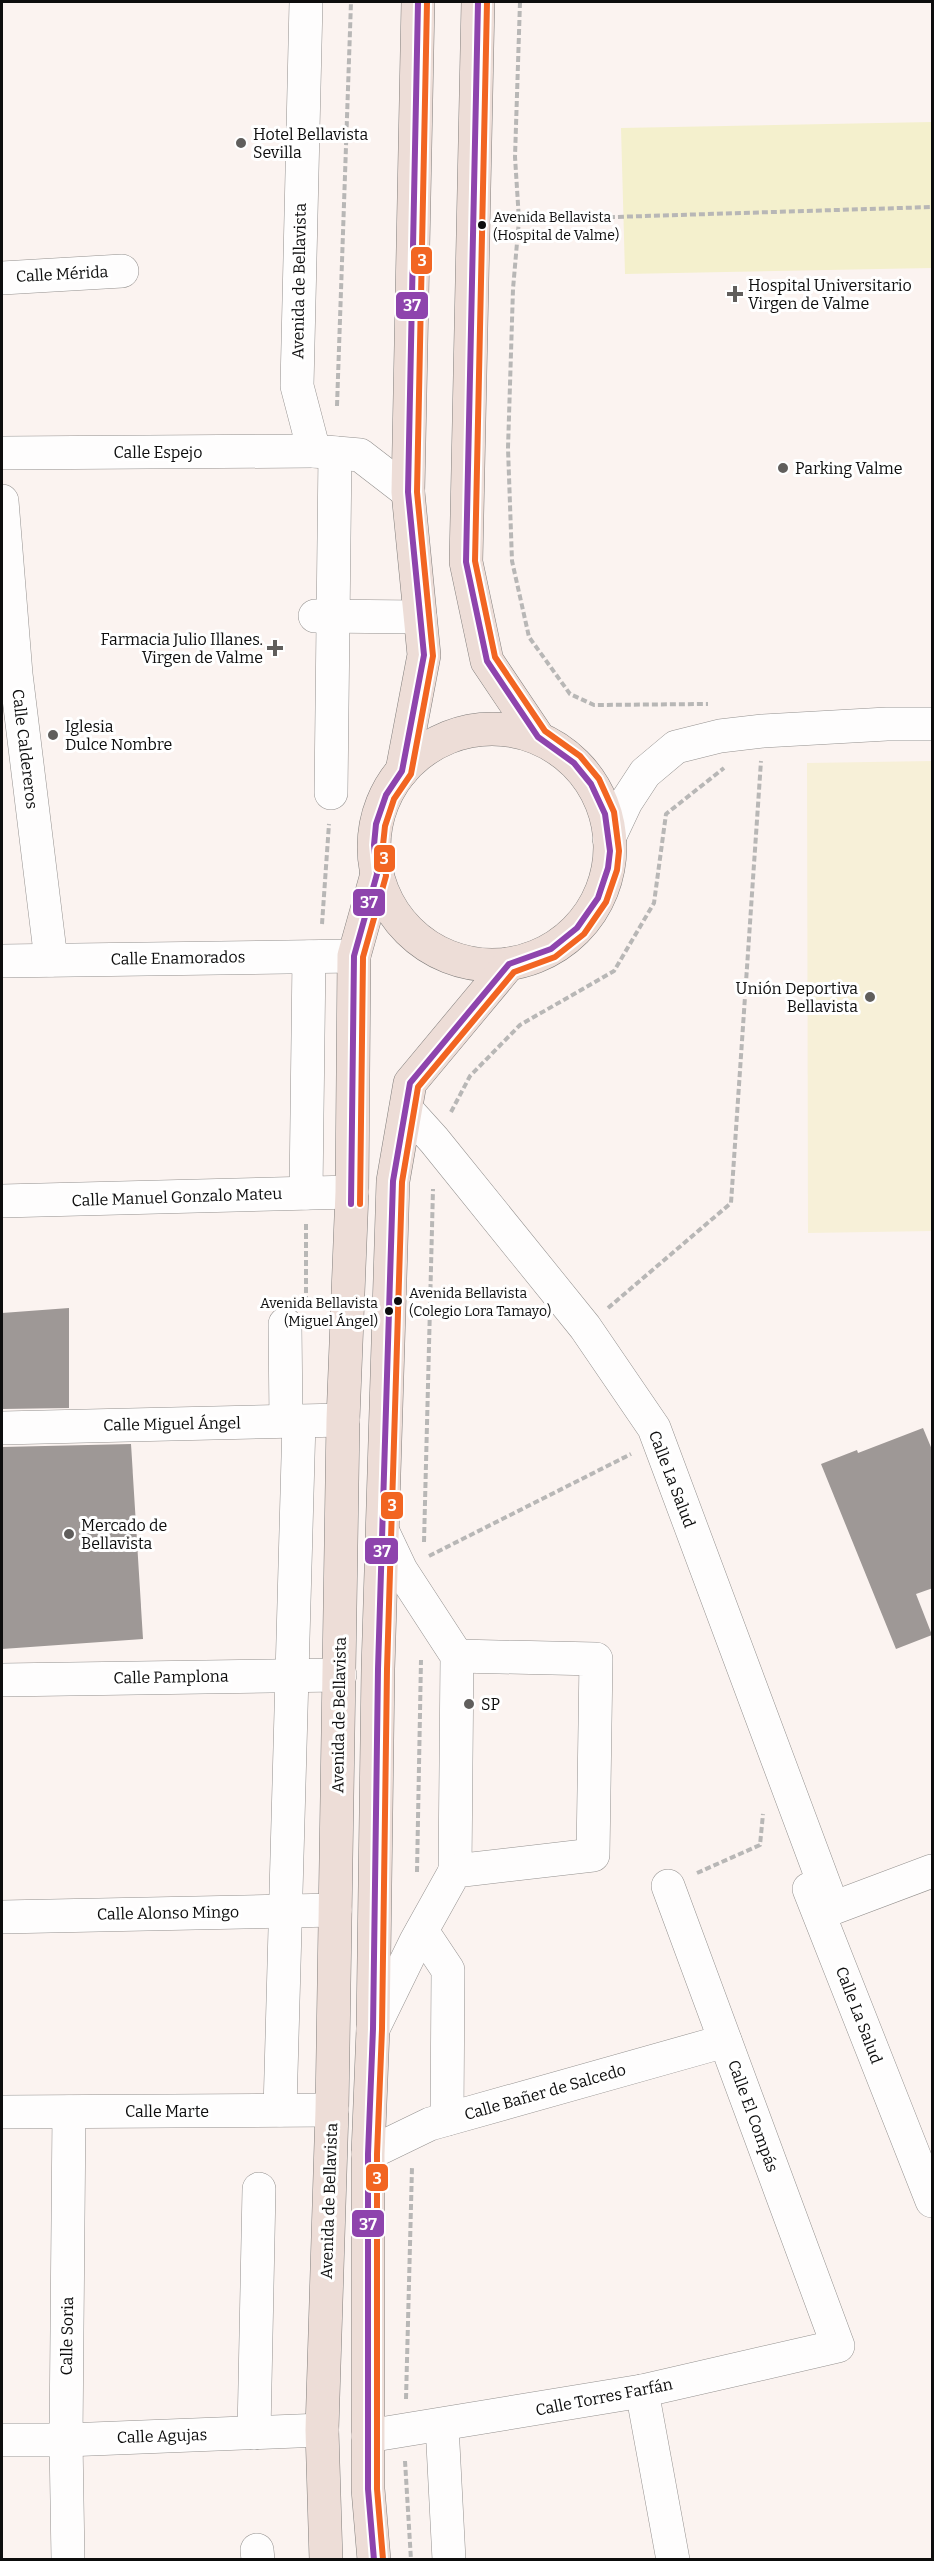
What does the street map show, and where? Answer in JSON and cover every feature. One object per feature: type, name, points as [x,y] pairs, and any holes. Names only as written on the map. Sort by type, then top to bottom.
[{"type":"main road","points":[[402,771],[424,655],[408,492],[418,2]]},
{"type":"main road","points":[[478,2],[466,562],[487,661],[538,737],[574,763],[591,784],[605,814],[609,838],[608,868],[603,885],[587,916],[577,928],[551,949],[509,964],[469,962],[442,954],[422,942],[402,924],[391,908],[377,874],[374,845],[379,815],[386,795],[402,771],[430,747],[460,734],[494,730],[538,737]]},
{"type":"main road","name":"Avenida de Bellavista","points":[[326,2559],[322,2430],[332,2110],[343,1420],[352,1192],[354,956],[377,874]]},
{"type":"main road","points":[[374,2559],[368,2489],[368,2154],[373,2029],[378,1669],[393,1181],[410,1083],[509,964]]},
{"type":"street","name":"Avenida de Bellavista","points":[[306,2],[297,386],[325,452],[324,616],[331,793]]},
{"type":"street","name":"Calle Mérida","points":[[2,278],[122,271]]},
{"type":"street","name":"Calle Espejo","points":[[2,453],[325,452]]},
{"type":"street","points":[[325,452],[360,455],[408,492]]},
{"type":"street","name":"Calle Caldereros","points":[[2,501],[9,674],[51,960]]},
{"type":"street","points":[[324,616],[420,616]]},
{"type":"street","points":[[609,838],[626,802],[645,773],[676,747],[720,736],[764,731],[887,724],[933,724]]},
{"type":"street","name":"Calle Enamorados","points":[[2,961],[354,956]]},
{"type":"street","points":[[306,1193],[309,957]]},
{"type":"street","name":"Calle La Salud","points":[[406,1109],[434,1140],[585,1328],[654,1428],[826,1911],[933,2201]]},
{"type":"street","name":"Calle Manuel Gonzalo Mateu","points":[[2,1201],[352,1192]]},
{"type":"street","points":[[280,2110],[293,1676],[293,1421],[285,1324]]},
{"type":"street","name":"Calle Miguel Ángel","points":[[2,1428],[343,1420]]},
{"type":"street","points":[[373,2029],[455,1871],[456,1656],[401,1570],[383,1532]]},
{"type":"street","points":[[455,1871],[593,1855],[596,1659],[456,1656]]},
{"type":"street","name":"Calle Pamplona","points":[[2,1680],[340,1675]]},
{"type":"street","name":"Calle La Salud","points":[[773,1820],[826,1911]]},
{"type":"street","points":[[826,1911],[933,1871]]},
{"type":"street","name":"Calle El Compás","points":[[668,1886],[838,2346]]},
{"type":"street","name":"Calle Alonso Mingo","points":[[2,1917],[335,1910]]},
{"type":"street","points":[[422,1931],[448,1970],[447,2120]]},
{"type":"street","name":"Calle Bañer de Salcedo","points":[[368,2154],[430,2124],[725,2041]]},
{"type":"street","name":"Calle Marte","points":[[2,2112],[332,2110]]},
{"type":"street","name":"Calle Soria","points":[[68,2559],[66,2440],[69,2112]]},
{"type":"street","points":[[254,2433],[259,2189]]},
{"type":"street","name":"Calle Torres Farfán","points":[[368,2436],[442,2426],[642,2391],[838,2346]]},
{"type":"street","points":[[642,2391],[673,2559]]},
{"type":"street","points":[[442,2426],[449,2559]]},
{"type":"street","name":"Calle Agujas","points":[[2,2440],[66,2440],[322,2430]]},
{"type":"path","points":[[325,452],[351,2]]},
{"type":"path","points":[[520,2],[515,157],[519,220],[513,289],[508,448],[512,561],[529,638],[570,694],[594,705],[712,704],[714,711]]},
{"type":"path","points":[[519,220],[933,207]]},
{"type":"path","points":[[585,1328],[731,1203],[764,731]]},
{"type":"path","points":[[434,1140],[470,1076],[520,1025],[614,971],[654,903],[666,814],[723,771],[726,761]]},
{"type":"path","points":[[309,957],[323,921],[331,793]]},
{"type":"path","points":[[433,1188],[424,1559],[641,1449]]},
{"type":"path","points":[[417,1881],[423,1604]]},
{"type":"path","points":[[668,1886],[760,1845],[773,1820]]},
{"type":"path","points":[[406,2402],[412,2165]]},
{"type":"path","points":[[405,2455],[411,2559]]},
{"type":"shaded area","points":[[932,122],[932,268],[625,274],[621,128]]},
{"type":"shaded area","name":"Unión Deportiva Bellavista","points":[[932,761],[932,1231],[808,1233],[807,763]]},
{"type":"building","points":[[69,1308],[69,1408],[2,1409],[2,1313]]},
{"type":"building","points":[[923,1428],[933,1452],[933,1588],[916,1594],[932,1635],[896,1649],[821,1464],[857,1450],[858,1453]]},
{"type":"building","name":"Mercado de Bellavista","points":[[131,1444],[143,1639],[2,1649],[2,1447]]},
{"type":"transit line","name":"37","points":[[351,1204],[354,956],[377,874],[374,845],[376,824],[386,795],[402,771],[424,655],[408,492],[418,2]]},
{"type":"transit line","name":"3","points":[[360,1204],[363,957],[386,876],[383,845],[385,826],[394,799],[411,774],[433,656],[417,492],[427,2]]},
{"type":"transit line","name":"37","points":[[374,2560],[368,2489],[368,2154],[373,2029],[378,1669],[393,1181],[410,1083],[509,964],[551,949],[577,928],[598,898],[608,868],[610,851],[605,814],[591,784],[574,763],[538,737],[487,661],[466,562],[478,2]]},
{"type":"transit line","name":"3","points":[[383,2559],[377,2489],[377,2154],[382,2029],[387,1669],[402,1182],[418,1087],[514,972],[555,957],[584,934],[606,902],[617,870],[619,851],[614,812],[599,779],[580,756],[545,731],[495,657],[475,561],[487,2]]},
{"type":"place","name":"Hotel Bellavista Sevilla","points":[[241,143]]},
{"type":"place","name":"Avenida Bellavista (Hospital de Valme)","points":[[482,225]]},
{"type":"place","name":"Hospital Universitario Virgen de Valme","points":[[735,294]]},
{"type":"place","name":"Parking Valme","points":[[783,468]]},
{"type":"place","name":"Farmacia Julio Illanes. Virgen de Valme","points":[[275,648]]},
{"type":"place","name":"Iglesia Dulce Nombre","points":[[53,735]]},
{"type":"place","name":"Unión Deportiva Bellavista","points":[[870,997]]},
{"type":"place","name":"Avenida Bellavista (Colegio Lora Tamayo)","points":[[398,1301]]},
{"type":"place","name":"Avenida Bellavista (Miguel Ángel)","points":[[389,1311]]},
{"type":"place","name":"Mercado de Bellavista","points":[[69,1534]]},
{"type":"place","name":"SP","points":[[469,1704]]}]
